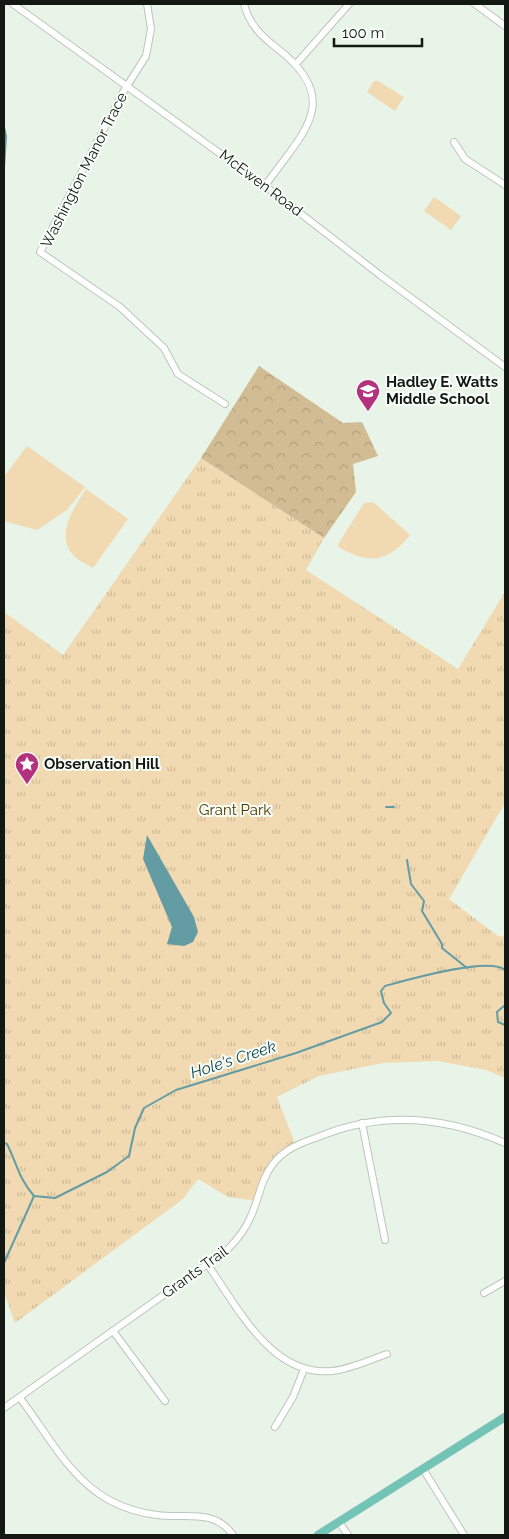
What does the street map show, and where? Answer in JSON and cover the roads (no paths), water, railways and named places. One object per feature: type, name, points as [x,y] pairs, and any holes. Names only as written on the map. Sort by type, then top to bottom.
[{"type":"main road","points":[[318,1535],[505,1418]]},
{"type":"street","name":"McEwen Road","points":[[13,4],[265,186],[380,275],[505,367]]},
{"type":"street","points":[[127,86],[142,64],[150,45],[151,29],[148,4]]},
{"type":"street","points":[[244,4],[248,18],[257,31],[296,64],[306,76],[311,91],[312,108],[310,119],[303,134],[265,186]]},
{"type":"street","points":[[296,64],[349,4]]},
{"type":"street","points":[[475,4],[505,26]]},
{"type":"street","name":"Washington Manor Trace","points":[[127,86],[40,252],[120,306],[164,348],[178,374],[225,404]]},
{"type":"street","points":[[454,142],[465,159],[505,185]]},
{"type":"street","name":"Grants Trail","points":[[4,1408],[227,1250],[241,1234],[251,1217],[264,1179],[281,1156],[304,1142],[362,1123],[398,1119],[433,1120],[470,1128],[505,1143]]},
{"type":"street","points":[[362,1123],[385,1240]]},
{"type":"street","points":[[207,1264],[266,1345],[281,1358],[304,1369],[322,1372],[342,1370],[387,1354]]},
{"type":"street","points":[[484,1293],[505,1281]]},
{"type":"street","points":[[113,1331],[165,1400]]},
{"type":"street","points":[[275,1427],[294,1397],[304,1369]]},
{"type":"street","points":[[20,1398],[73,1471],[102,1496],[128,1508],[156,1515],[211,1517],[224,1524],[233,1535]]},
{"type":"street","points":[[423,1469],[464,1535]]},
{"type":"street","points":[[339,1522],[348,1535]]},
{"type":"water","points":[[147,835],[194,917],[198,932],[193,942],[184,946],[167,944],[172,927],[143,859]]},
{"type":"waterway","name":"Hole's Creek","points":[[4,127],[6,136],[4,168]]},
{"type":"waterway","points":[[386,807],[394,807]]},
{"type":"waterway","points":[[407,860],[411,884],[424,901],[422,911],[442,944],[442,948],[467,968]]},
{"type":"waterway","name":"Hole's Creek","points":[[4,1143],[7,1144],[22,1177],[34,1196],[55,1198],[107,1172],[129,1156],[135,1128],[144,1108],[176,1090],[296,1053],[382,1022],[391,1013],[384,1003],[381,991],[385,986],[466,967],[496,966],[505,970]]},
{"type":"waterway","name":"Hole's Creek","points":[[505,1005],[497,1012],[498,1022],[505,1025]]},
{"type":"waterway","points":[[4,1263],[34,1196]]},
{"type":"place","name":"Hadley E. Watts Middle School","points":[[368,412]]},
{"type":"place","name":"Observation Hill","points":[[27,785]]},
{"type":"park label","name":"Grant Park","points":[[235,810]]}]
